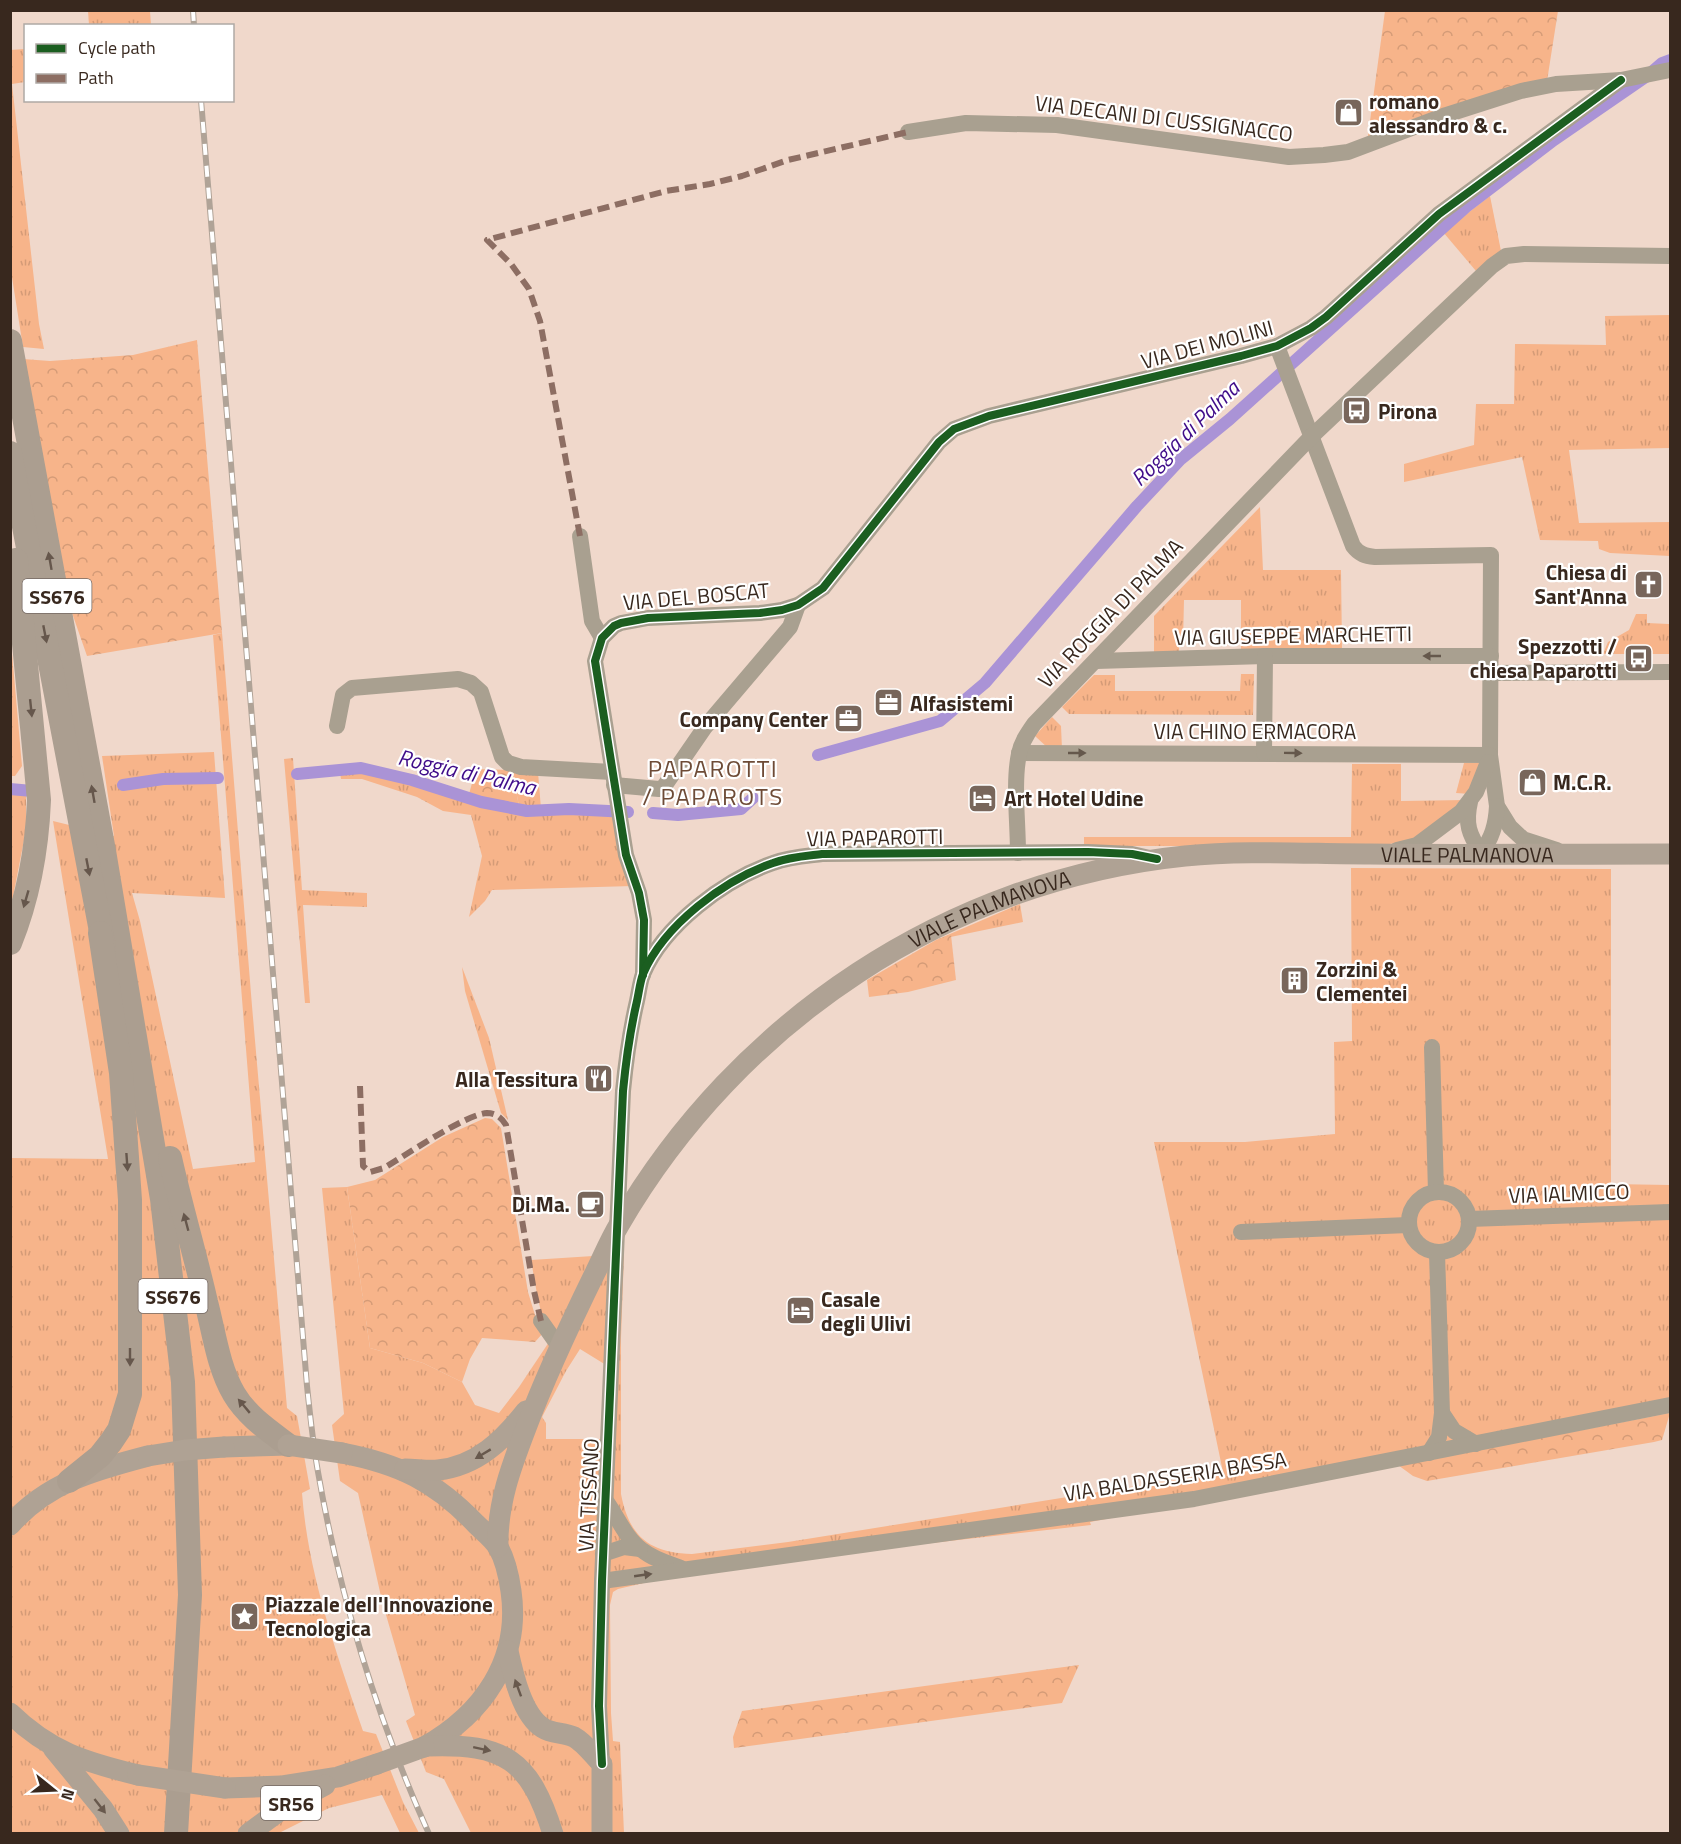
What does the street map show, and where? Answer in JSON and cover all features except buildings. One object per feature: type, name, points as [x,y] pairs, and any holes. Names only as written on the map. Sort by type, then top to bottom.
[{"type":"highway","name":"SS676","points":[[10,341],[104,851],[162,1199],[183,1382],[190,1595],[176,1833]]},
{"type":"highway","name":"SS676","points":[[10,453],[98,916],[125,1045],[151,1199],[173,1385],[180,1477],[183,1744]]},
{"type":"highway","points":[[10,503],[39,794],[38,835],[32,873],[18,924],[10,943]]},
{"type":"highway","points":[[104,851],[178,1196],[223,1365],[234,1393],[243,1407],[288,1445]]},
{"type":"highway","points":[[69,1481],[100,1456],[111,1442],[119,1430],[130,1394],[129,1189],[121,1073],[98,916]]},
{"type":"main road","name":"VIALE PALMANOVA","points":[[498,1547],[499,1510],[505,1486],[538,1397],[618,1227],[674,1144],[727,1082],[783,1027],[839,985],[919,936],[1000,899],[1078,876],[1157,859],[1218,854],[1671,854]]},
{"type":"main road","name":"VIALE PALMANOVA","points":[[401,1468],[438,1470],[461,1465],[486,1453],[509,1432],[538,1397]]},
{"type":"main road","points":[[10,1525],[36,1500],[69,1481],[148,1456],[185,1450],[288,1445],[342,1453],[401,1468],[442,1493],[498,1547],[509,1579],[513,1626],[508,1651],[495,1680],[470,1714],[446,1735],[424,1747],[338,1777],[281,1786],[225,1788],[138,1775],[98,1765],[53,1747],[26,1728],[10,1713]]},
{"type":"main road","points":[[508,1651],[513,1675],[530,1716],[540,1727],[550,1732],[573,1737],[602,1764]]},
{"type":"main road","points":[[424,1747],[451,1745],[483,1749],[510,1760],[520,1767],[535,1788],[545,1808],[553,1833]]},
{"type":"main road","points":[[53,1747],[103,1809],[119,1833]]},
{"type":"main road","name":"VIA TISSANO","points":[[602,1764],[602,1833]]},
{"type":"main road","name":"SR56","points":[[248,1833],[286,1806],[338,1777]]},
{"type":"street","points":[[1628,78],[1664,71]]},
{"type":"street","name":"VIA DECANI DI CUSSIGNACCO","points":[[908,132],[966,123],[1058,125],[1289,157],[1324,155],[1363,147],[1446,115],[1521,91],[1556,84],[1628,78]]},
{"type":"street","name":"VIA DEI MOLINI","points":[[798,605],[823,588],[939,442],[954,429],[989,416],[1278,349],[1326,317],[1439,214],[1628,78]]},
{"type":"street","name":"VIA ROGGIA DI PALMA","points":[[1018,853],[1017,771],[1019,753],[1024,739],[1034,724],[1311,437],[1492,266],[1506,256],[1524,254],[1671,256]]},
{"type":"street","points":[[1278,349],[1353,546],[1362,555],[1375,557],[1491,555],[1490,755],[1497,806],[1493,834],[1481,853],[1470,836],[1466,818],[1470,801]]},
{"type":"street","points":[[580,536],[592,621],[602,638],[595,661],[613,778],[626,855],[639,893],[644,920],[643,975]]},
{"type":"street","points":[[337,726],[343,695],[352,688],[458,679],[471,683],[481,692],[502,757],[508,763],[521,767],[613,778],[663,788],[705,727],[790,627],[798,605]]},
{"type":"street","name":"VIA DEL BOSCAT","points":[[602,638],[614,626],[634,620],[760,613],[798,605]]},
{"type":"street","points":[[1264,753],[1265,656]]},
{"type":"street","name":"VIA GIUSEPPE MARCHETTI","points":[[1096,661],[1265,656],[1671,672]]},
{"type":"street","name":"VIA CHINO ERMACORA","points":[[1019,753],[1490,755]]},
{"type":"street","points":[[1376,854],[1417,845],[1461,812],[1470,801],[1484,775],[1490,755]]},
{"type":"street","points":[[1497,806],[1510,827],[1523,839],[1566,854]]},
{"type":"street","name":"VIA PAPAROTTI","points":[[618,1227],[623,1091],[628,1040],[643,975],[654,953],[666,937],[699,906],[745,875],[774,862],[822,854],[1121,854],[1157,859]]},
{"type":"street","points":[[1432,1047],[1436,1192]]},
{"type":"street","points":[[1436,1192],[1446,1192],[1462,1202],[1469,1220],[1464,1239],[1457,1247],[1448,1252],[1437,1253],[1421,1248],[1414,1241],[1408,1225],[1412,1206],[1427,1194],[1436,1192]]},
{"type":"street","name":"VIA IALMICCO","points":[[1469,1220],[1671,1212]]},
{"type":"street","points":[[1241,1232],[1408,1225]]},
{"type":"street","name":"VIA TISSANO","points":[[602,1764],[599,1706],[602,1581],[618,1227]]},
{"type":"street","points":[[1429,1453],[1441,1429],[1442,1413],[1437,1253]]},
{"type":"street","points":[[541,1321],[560,1348]]},
{"type":"street","name":"VIA BALDASSERIA BASSA","points":[[602,1581],[1194,1499],[1671,1405]]},
{"type":"street","points":[[1442,1413],[1454,1431],[1476,1444]]},
{"type":"street","name":"VIA BALDASSERIA BASSA","points":[[606,1501],[627,1534],[640,1549],[657,1559],[683,1569]]},
{"type":"street","points":[[603,1554],[624,1547],[640,1549]]},
{"type":"street","points":[[573,1737],[594,1719],[599,1706]]},
{"type":"green space","points":[[88,11],[150,11],[151,24],[89,24]]},
{"type":"green space","points":[[1385,11],[1558,11],[1547,81],[1367,143]]},
{"type":"green space","points":[[24,49],[24,82],[12,84],[39,324],[44,349],[23,347],[11,271],[10,50]]},
{"type":"green space","points":[[1490,196],[1501,251],[1476,271],[1443,232]]},
{"type":"green space","points":[[1670,315],[1670,448],[1569,450],[1579,523],[1670,522],[1670,556],[1610,553],[1599,549],[1598,541],[1540,540],[1522,457],[1404,482],[1404,464],[1474,445],[1476,404],[1514,404],[1515,344],[1606,345],[1605,316]]},
{"type":"green space","points":[[197,340],[222,633],[87,656],[71,610],[23,359],[50,361],[133,355]]},
{"type":"green space","points":[[1260,507],[1263,570],[1341,570],[1342,648],[1241,649],[1241,600],[1184,600],[1183,642],[1179,643],[1179,652],[1154,652],[1154,616]]},
{"type":"green space","points":[[1636,614],[1647,614],[1647,623],[1669,624],[1670,614],[1670,654],[1603,654],[1608,642],[1629,630]]},
{"type":"green space","points":[[222,633],[287,1408],[297,1416],[310,1489],[302,1493],[305,1524],[325,1614],[363,1731],[376,1734],[403,1802],[419,1833],[400,1833],[382,1795],[329,1808],[279,1833],[11,1834],[11,1158],[108,1159],[53,821],[114,836],[102,756],[214,752],[225,898],[132,893],[193,1169],[255,1162],[213,635]]},
{"type":"green space","points":[[11,642],[22,766],[15,776],[10,776]]},
{"type":"green space","points":[[1241,674],[1254,674],[1253,715],[1069,714],[1062,707],[1094,675],[1115,675],[1115,691],[1240,691]]},
{"type":"green space","points":[[1052,717],[1061,726],[1062,749],[1049,749],[1035,736]]},
{"type":"green space","points":[[293,758],[302,890],[367,893],[367,907],[303,905],[310,1003],[305,1003],[284,759]]},
{"type":"green space","points":[[1464,763],[1483,763],[1470,794],[1456,793]]},
{"type":"green space","points":[[1352,764],[1401,764],[1401,801],[1465,800],[1425,833],[1390,844],[1084,846],[1084,837],[1351,837]]},
{"type":"green space","points":[[476,769],[512,770],[519,806],[469,794]]},
{"type":"green space","points":[[512,770],[538,772],[541,809],[519,806]]},
{"type":"green space","points":[[360,771],[502,810],[526,813],[615,814],[633,886],[492,890],[485,901],[469,917],[482,856],[471,815],[443,811],[417,797],[362,779],[341,779],[340,773]]},
{"type":"green space","points":[[11,784],[26,786],[26,830],[11,907]]},
{"type":"green space","points":[[1351,868],[1611,869],[1611,1184],[1670,1185],[1670,1413],[1090,1522],[1091,1525],[914,1545],[648,1582],[618,1589],[613,1592],[610,1605],[611,1713],[613,1741],[620,1742],[624,1833],[471,1833],[444,1779],[426,1772],[406,1721],[415,1715],[382,1601],[358,1493],[340,1481],[332,1425],[344,1414],[322,1188],[347,1187],[370,1348],[423,1363],[462,1382],[475,1405],[499,1413],[549,1342],[531,1260],[624,1254],[621,1338],[621,1494],[629,1521],[643,1539],[653,1546],[677,1553],[692,1554],[788,1542],[1223,1472],[1154,1142],[1245,1142],[1335,1134],[1334,1042],[1352,1041]],"holes":[[[580,1349],[606,1365],[602,1439],[546,1439],[546,1423],[542,1417]]]},
{"type":"green space","points":[[1020,904],[1023,922],[936,940]]},
{"type":"green space","points":[[951,935],[956,980],[908,992],[869,997],[867,980],[936,940]]},
{"type":"green space","points":[[462,967],[489,1038],[508,1120],[501,1113],[465,991]]},
{"type":"green space","points":[[485,1118],[492,1119],[501,1128],[528,1292],[538,1325],[543,1333],[535,1342],[482,1338],[470,1359],[462,1382],[423,1363],[370,1348],[347,1187],[375,1180],[443,1137]]},
{"type":"green space","points":[[1670,1413],[1662,1440],[1654,1442],[1427,1481],[1413,1476],[1398,1465]]},
{"type":"green space","points":[[1079,1665],[1062,1703],[734,1748],[733,1737],[742,1711]]},
{"type":"waterway","name":"Roggia di Palma","points":[[818,755],[940,721],[985,683],[1137,506],[1181,459],[1230,419],[1466,207],[1554,140],[1647,76],[1662,63],[1670,60]]},
{"type":"waterway","name":"Roggia di Palma","points":[[297,774],[361,768],[412,780],[481,802],[527,811],[569,809],[628,812]]},
{"type":"waterway","name":"Roggia di Palma","points":[[123,785],[163,779],[218,778]]},
{"type":"waterway","name":"Roggia di Palma","points":[[10,789],[43,792]]},
{"type":"waterway","name":"Roggia di Palma","points":[[653,813],[678,815],[741,809],[753,798]]},
{"type":"railway","points":[[193,10],[194,24]]},
{"type":"railway","points":[[201,102],[313,1440],[337,1565],[362,1657],[393,1746],[429,1834]]},
{"type":"marked path","points":[[580,536],[540,321],[529,289],[511,264],[487,240],[666,191],[710,184],[788,160],[908,132]]},
{"type":"marked path","points":[[360,1086],[363,1166],[370,1172],[384,1168],[451,1127],[477,1115],[493,1114],[504,1122],[541,1321]]},
{"type":"cycle path","points":[[643,975],[644,920],[639,893],[626,855],[595,661],[602,638],[614,626],[648,618],[760,613],[798,605],[823,588],[939,442],[954,429],[989,416],[1277,346],[1311,328],[1439,214],[1621,80]]},
{"type":"cycle path","points":[[602,1764],[599,1706],[602,1581],[623,1091],[630,1034],[640,984],[653,956],[680,922],[716,893],[754,871],[791,858],[822,854],[1088,852],[1132,854],[1157,859]]},
{"type":"place","name":"romano alessandro & c.","points":[[1348,113]]},
{"type":"place","name":"Pirona","points":[[1357,411]]},
{"type":"place","name":"Chiesa di Sant'Anna","points":[[1648,584]]},
{"type":"place","name":"Spezzotti / chiesa Paparotti","points":[[1638,658]]},
{"type":"place","name":"Alfasistemi","points":[[889,703]]},
{"type":"place","name":"Company Center","points":[[849,719]]},
{"type":"place","name":"M.C.R.","points":[[1532,782]]},
{"type":"place","name":"Art Hotel Udine","points":[[983,798]]},
{"type":"place","name":"Zorzini & Clementei","points":[[1295,981]]},
{"type":"place","name":"Alla Tessitura","points":[[599,1079]]},
{"type":"place","name":"Di.Ma.","points":[[591,1204]]},
{"type":"place","name":"Casale degli Ulivi","points":[[800,1311]]},
{"type":"place","name":"Piazzale dell'Innovazione Tecnologica","points":[[244,1616]]},
{"type":"district","name":"PAPAROTTI / PAPAROTS","points":[[713,782]]}]
